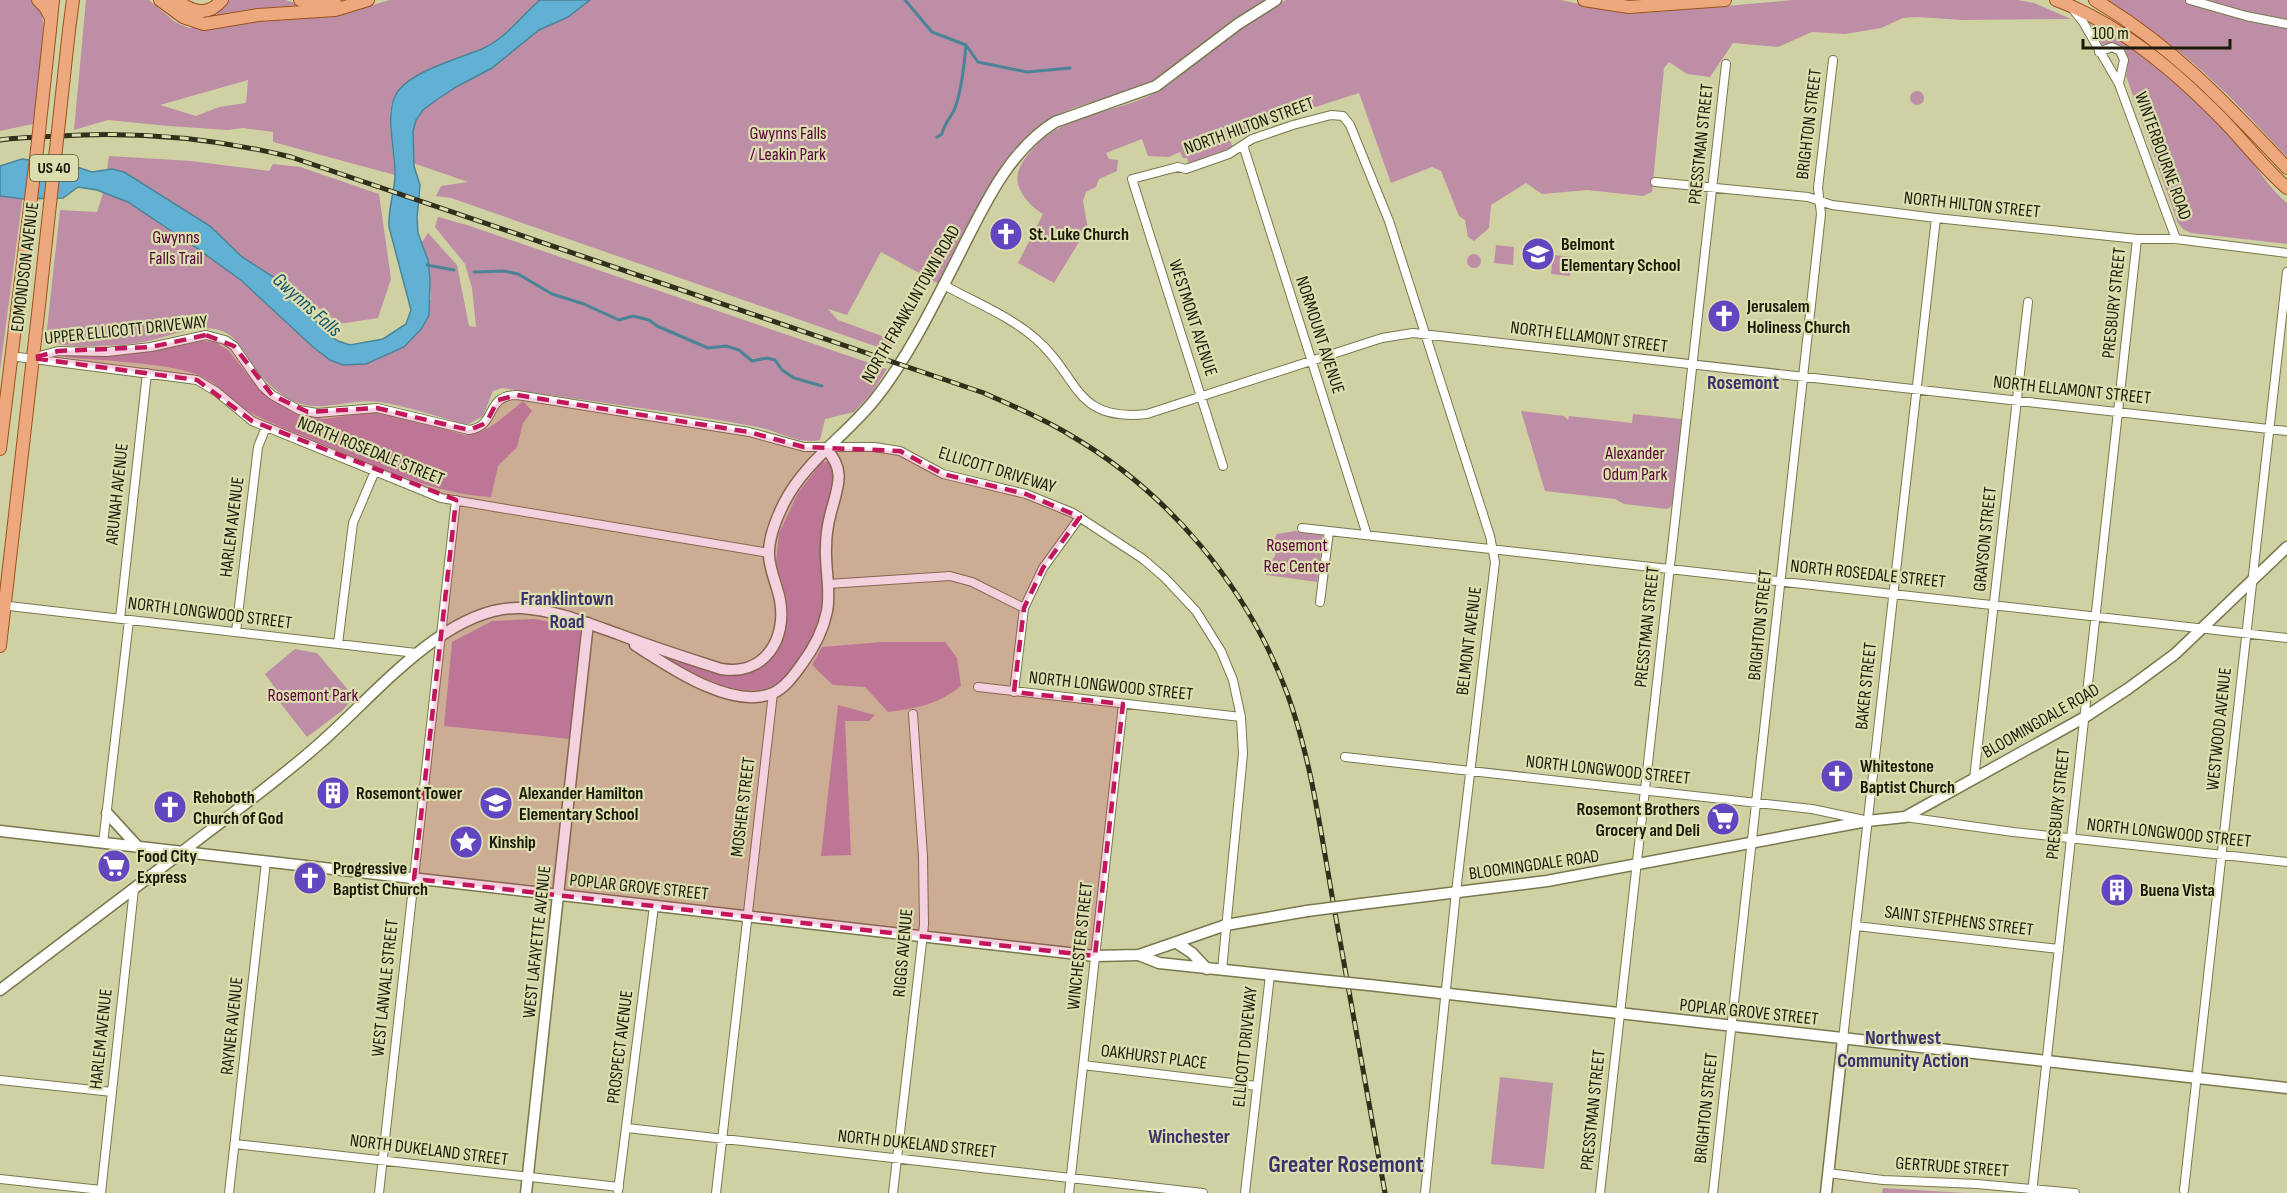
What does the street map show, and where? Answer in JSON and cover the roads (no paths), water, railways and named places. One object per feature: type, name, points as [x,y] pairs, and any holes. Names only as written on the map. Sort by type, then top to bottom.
[{"type":"main road","points":[[38,0],[45,7],[51,24]]},
{"type":"main road","name":"EDMONDSON AVENUE","points":[[0,449],[53,0]]},
{"type":"main road","name":"EDMONDSON AVENUE","points":[[0,646],[2,605],[73,0]]},
{"type":"main road","points":[[160,0],[183,17],[204,24],[258,15],[335,10],[367,0]]},
{"type":"main road","points":[[176,0],[187,8],[200,12],[215,8],[222,0]]},
{"type":"main road","points":[[300,0],[345,3],[367,0]]},
{"type":"main road","points":[[1584,0],[1629,7],[1725,0]]},
{"type":"main road","points":[[2056,0],[2116,32],[2168,69],[2222,119],[2287,188]]},
{"type":"main road","points":[[2094,0],[2145,33],[2206,83],[2287,168]]},
{"type":"street","name":"NORTH FRANKLINTOWN ROAD","points":[[0,990],[320,744],[416,653],[484,615],[504,609],[535,609],[588,623],[722,669],[734,671],[757,664],[774,646],[781,622],[780,598],[769,553],[774,529],[785,501],[811,464],[876,398],[905,354],[998,183],[1019,152],[1040,131],[1055,122],[1156,86],[1238,24],[1276,0]]},
{"type":"street","points":[[2190,0],[2287,24]]},
{"type":"street","name":"WINTERBOURNE ROAD","points":[[2069,5],[2083,22],[2119,84],[2176,238]]},
{"type":"street","name":"WINTERBOURNE ROAD","points":[[2099,52],[2112,47],[2120,51],[2124,60],[2119,84]]},
{"type":"street","name":"BRIGHTON STREET","points":[[1713,1193],[1821,214],[1818,188],[1833,60]]},
{"type":"street","name":"PRESSTMAN STREET","points":[[1600,1193],[1726,64]]},
{"type":"street","name":"NORTH HILTON STREET","points":[[1132,179],[1178,167],[1186,169],[1229,154],[1252,139],[1293,125],[1330,115],[1343,116]]},
{"type":"street","name":"BELMONT AVENUE","points":[[1343,116],[1350,125],[1389,221],[1494,549],[1425,1193]]},
{"type":"street","name":"NORMOUNT AVENUE","points":[[1243,145],[1367,535]]},
{"type":"street","name":"WESTMONT AVENUE","points":[[1132,179],[1223,466]]},
{"type":"street","name":"NORTH HILTON STREET","points":[[1655,182],[1808,197],[1832,205],[1936,218],[2137,239],[2176,238],[2287,253]]},
{"type":"street","name":"BAKER STREET","points":[[1826,1193],[1936,218]]},
{"type":"street","name":"PRESBURY STREET","points":[[2032,1191],[2137,239]]},
{"type":"street","name":"WESTWOOD AVENUE","points":[[2184,1190],[2287,272]]},
{"type":"street","name":"NORTH ELLAMONT STREET","points":[[944,285],[1031,335],[1048,351],[1079,393],[1099,409],[1122,415],[1147,414],[1382,338],[1413,333],[2287,431]]},
{"type":"street","name":"GRAYSON STREET","points":[[1974,779],[2028,302]]},
{"type":"street","name":"UPPER ELLICOTT DRIVEWAY","points":[[32,358],[58,351],[107,352],[151,347],[206,335],[225,340],[234,346],[253,375],[272,395],[299,410],[326,413],[377,408],[469,430],[486,423],[498,400]]},
{"type":"street","name":"NORTH ROSEDALE STREET","points":[[10,356],[197,380],[217,392],[243,415],[266,427],[441,498],[769,553]]},
{"type":"street","name":"ARUNAH AVENUE","points":[[103,843],[147,373]]},
{"type":"street","name":"ELLICOTT DRIVEWAY","points":[[498,400],[502,397],[517,395],[749,432],[798,446],[825,449],[874,447],[900,451],[943,474],[1026,494],[1080,517],[1143,560],[1165,578],[1196,610],[1221,651],[1233,680],[1241,717],[1242,754],[1222,970]]},
{"type":"street","name":"HARLEM AVENUE","points":[[236,632],[258,447],[266,427]]},
{"type":"street","points":[[773,693],[791,679],[818,639],[826,612],[828,523],[839,483],[839,473],[835,458],[825,449]]},
{"type":"street","points":[[338,644],[353,523],[375,471]]},
{"type":"street","name":"WEST LANVALE STREET","points":[[379,1193],[456,500]]},
{"type":"street","points":[[1014,692],[1024,608],[1043,568],[1080,517]]},
{"type":"street","name":"NORTH ROSEDALE STREET","points":[[1302,528],[2287,638]]},
{"type":"street","points":[[1320,602],[1329,531]]},
{"type":"street","name":"BLOOMINGDALE ROAD","points":[[1095,956],[1139,955],[1226,925],[1307,911],[1547,881],[1868,821],[1905,817],[2085,717],[2152,672],[2175,654],[2287,547]]},
{"type":"street","points":[[828,584],[950,576],[972,582],[1024,608]]},
{"type":"street","name":"NORTH LONGWOOD STREET","points":[[2,605],[416,653]]},
{"type":"street","name":"WEST LAFAYETTE AVENUE","points":[[526,1193],[588,623]]},
{"type":"street","name":"NORTH FRANKLINTOWN ROAD","points":[[616,634],[717,691],[741,696],[773,693]]},
{"type":"street","name":"NORTH LONGWOOD STREET","points":[[978,687],[1241,717]]},
{"type":"street","name":"MOSHER STREET","points":[[716,1193],[773,693]]},
{"type":"street","name":"WINCHESTER STREET","points":[[1069,1193],[1123,704]]},
{"type":"street","name":"RIGGS AVENUE","points":[[893,1193],[923,936],[924,856],[913,714]]},
{"type":"street","name":"NORTH LONGWOOD STREET","points":[[1345,758],[1757,802],[1812,809],[1868,821]]},
{"type":"street","points":[[107,813],[139,848]]},
{"type":"street","name":"NORTH LONGWOOD STREET","points":[[1905,817],[1929,822],[2287,862]]},
{"type":"street","name":"POPLAR GROVE STREET","points":[[0,831],[1095,956]]},
{"type":"street","name":"RAYNER AVENUE","points":[[230,1193],[266,862]]},
{"type":"street","name":"HARLEM AVENUE","points":[[101,1192],[134,889]]},
{"type":"street","name":"PROSPECT AVENUE","points":[[618,1190],[654,906]]},
{"type":"street","name":"SAINT STEPHENS STREET","points":[[1856,926],[2059,949]]},
{"type":"street","points":[[1177,943],[1192,953],[1207,969]]},
{"type":"street","name":"POPLAR GROVE STREET","points":[[1139,955],[1159,963],[1207,969],[1369,985],[2287,1088]]},
{"type":"street","name":"ELLICOTT DRIVEWAY","points":[[1245,1193],[1270,975]]},
{"type":"street","name":"OAKHURST PLACE","points":[[1083,1065],[1257,1086]]},
{"type":"street","points":[[0,1080],[112,1092]]},
{"type":"street","name":"NORTH DUKELAND STREET","points":[[627,1128],[1203,1193]]},
{"type":"street","name":"NORTH DUKELAND STREET","points":[[235,1144],[618,1190]]},
{"type":"street","name":"GERTRUDE STREET","points":[[1828,1173],[1882,1180],[2075,1193]]},
{"type":"street","points":[[0,1179],[101,1192]]},
{"type":"water","name":"Gwynns Falls","points":[[540,0],[590,0],[568,17],[539,30],[492,68],[435,101],[423,110],[416,120],[413,131],[414,166],[420,185],[418,233],[428,260],[429,315],[422,328],[404,347],[366,364],[343,365],[330,360],[242,281],[128,202],[97,190],[78,187],[63,198],[24,199],[0,196],[0,166],[22,159],[74,166],[92,172],[112,169],[124,172],[210,226],[242,257],[283,283],[326,333],[338,341],[350,345],[383,339],[406,324],[411,310],[389,227],[395,177],[391,110],[398,91],[415,77],[438,65],[492,44]]},
{"type":"waterway","points":[[905,0],[932,32],[966,45],[978,62],[1027,72],[1070,68]]},
{"type":"waterway","points":[[937,137],[942,134],[955,108],[961,85],[966,45]]},
{"type":"waterway","points":[[427,265],[454,270]]},
{"type":"waterway","points":[[474,272],[504,271],[518,274],[552,294],[584,304],[619,320],[633,316],[649,320],[657,326],[708,348],[726,346],[739,350],[752,361],[767,358],[775,360],[782,370],[794,378],[822,386]]},
{"type":"railway","points":[[0,140],[118,134],[147,135],[234,145],[291,157],[984,393],[1049,423],[1106,458],[1140,484],[1171,513],[1227,579],[1250,616],[1287,693],[1303,745],[1315,798],[1385,1193]]},
{"type":"place","name":"St. Luke Church","points":[[1006,234]]},
{"type":"place","name":"Belmont Elementary School","points":[[1538,254]]},
{"type":"place","name":"Jerusalem Holiness Church","points":[[1724,316]]},
{"type":"place","name":"Whitestone Baptist Church","points":[[1837,776]]},
{"type":"place","name":"Rosemont Tower","points":[[333,793]]},
{"type":"place","name":"Alexander Hamilton Elementary School","points":[[496,803]]},
{"type":"place","name":"Rehoboth Church of God","points":[[170,807]]},
{"type":"place","name":"Rosemont Brothers Grocery and Deli","points":[[1723,819]]},
{"type":"place","name":"Kinship","points":[[466,842]]},
{"type":"place","name":"Food City Express","points":[[114,866]]},
{"type":"place","name":"Progressive Baptist Church","points":[[310,878]]},
{"type":"place","name":"Buena Vista","points":[[2117,890]]},
{"type":"district","name":"Rosemont","points":[[1743,383]]},
{"type":"district","name":"Franklintown Road","points":[[567,610]]},
{"type":"district","name":"Northwest Community Action","points":[[1903,1050]]},
{"type":"district","name":"Winchester","points":[[1189,1137]]},
{"type":"district","name":"Greater Rosemont","points":[[1346,1164]]},
{"type":"park label","name":"Gwynns Falls / Leakin Park","points":[[788,143]]},
{"type":"park label","name":"Gwynns Falls Trail","points":[[176,247]]},
{"type":"park label","name":"Alexander Odum Park","points":[[1635,463]]},
{"type":"park label","name":"Rosemont Rec Center","points":[[1297,555]]},
{"type":"park label","name":"Rosemont Park","points":[[313,695]]}]
